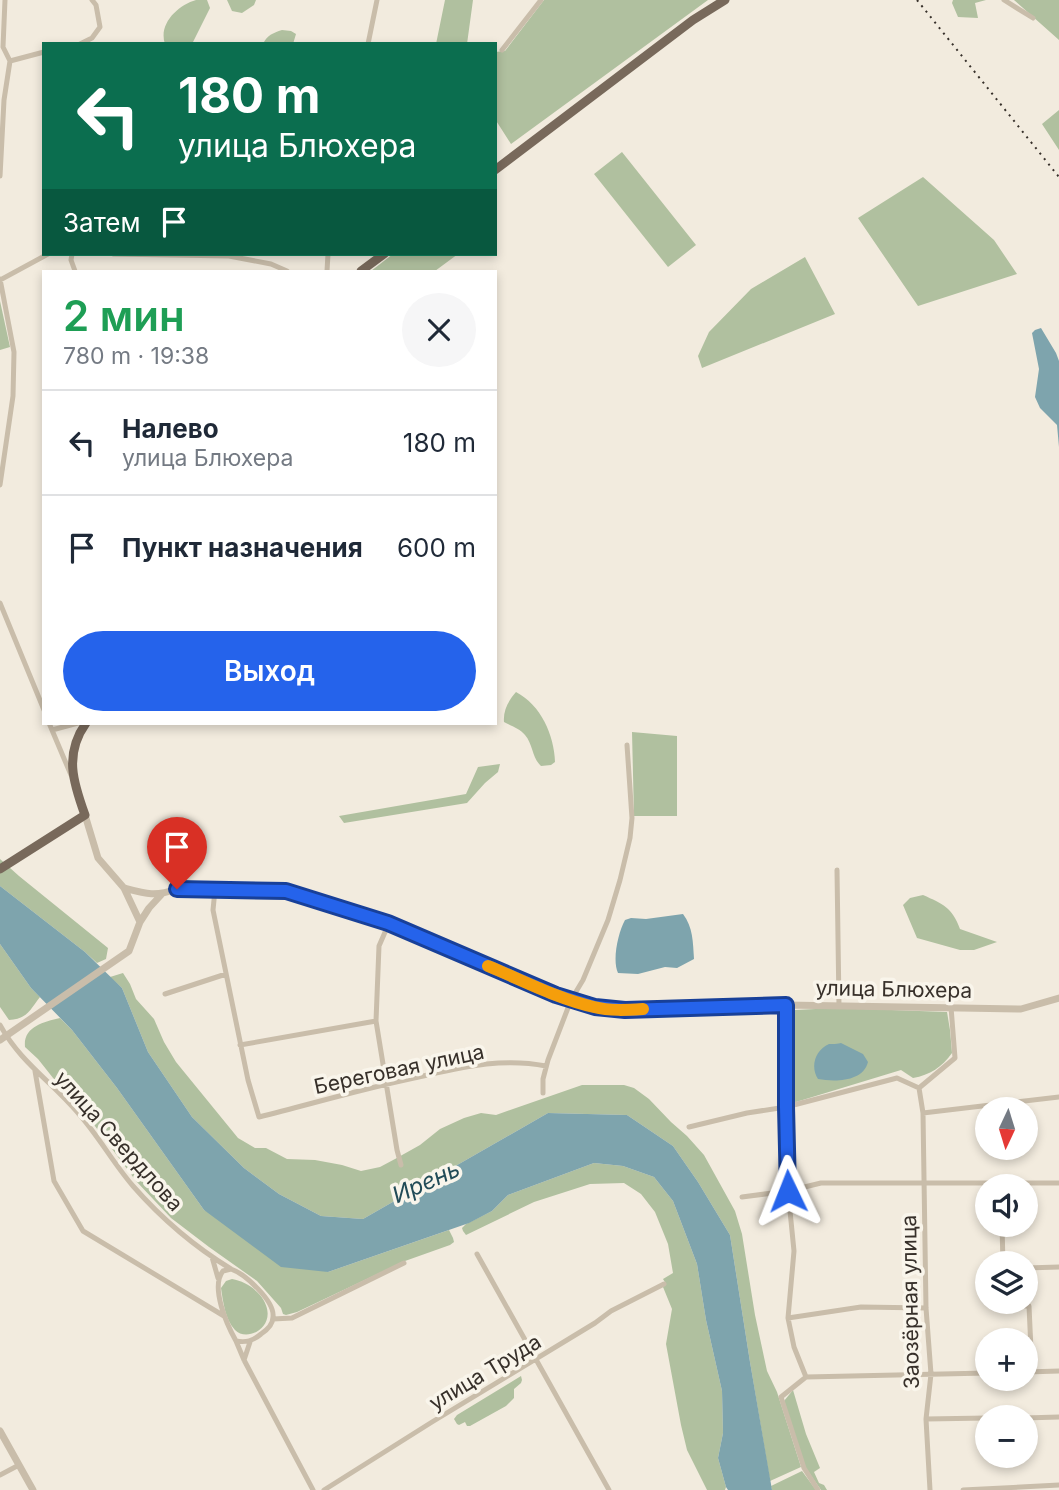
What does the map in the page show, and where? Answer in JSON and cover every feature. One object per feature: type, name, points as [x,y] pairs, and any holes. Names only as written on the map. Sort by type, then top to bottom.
[{"type":"main road","points":[[497,168],[693,20],[725,0]]},
{"type":"main road","points":[[362,270],[381,256]]},
{"type":"main road","points":[[3,867],[85,815],[74,783],[72,761],[78,735],[85,725]]},
{"type":"street","points":[[0,176],[4,100],[10,61],[3,47],[5,0]]},
{"type":"street","points":[[84,42],[92,38],[100,27],[96,5],[92,0]]},
{"type":"street","points":[[368,42],[377,0]]},
{"type":"street","points":[[502,50],[541,0]]},
{"type":"street","points":[[1004,0],[1033,18]]},
{"type":"street","points":[[10,61],[42,51]]},
{"type":"street","points":[[0,485],[13,396],[14,352],[0,279],[44,256]]},
{"type":"street","points":[[229,256],[271,264],[285,270]]},
{"type":"street","points":[[0,603],[42,704]]},
{"type":"street","points":[[50,725],[74,783]]},
{"type":"street","points":[[52,730],[71,725]]},
{"type":"street","points":[[543,1093],[546,1066],[571,1000],[608,920],[620,880],[632,818],[627,745]]},
{"type":"street","points":[[85,815],[98,858],[124,888],[140,922]]},
{"type":"street","points":[[837,870],[839,1006]]},
{"type":"street","name":"улица Блюхера","points":[[124,888],[143,894],[161,895],[177,889],[286,891],[388,923],[556,995],[595,1007],[625,1010],[786,1005],[1021,1009],[1059,998]]},
{"type":"street","points":[[215,890],[213,910],[240,1045],[376,1021]]},
{"type":"street","points":[[3,1039],[129,951],[140,922],[161,895]]},
{"type":"street","points":[[388,923],[379,946],[376,1021],[401,1165]]},
{"type":"street","points":[[165,994],[226,974]]},
{"type":"street","points":[[786,1005],[788,1191],[793,1251],[788,1318],[794,1348],[806,1377]]},
{"type":"street","points":[[689,1127],[786,1107],[897,1078],[919,1088],[955,1058],[951,1007]]},
{"type":"street","name":"улица Свердлова","points":[[0,1025],[3,1039],[80,1114],[132,1185],[169,1222],[212,1257],[256,1286],[272,1309],[273,1319]]},
{"type":"street","name":"Береговая улица","points":[[240,1045],[259,1117],[473,1065],[525,1062],[546,1066]]},
{"type":"street","name":"улица Свердлова","points":[[35,1071],[54,1181],[83,1231],[224,1316]]},
{"type":"street","name":"Заозёрная улица","points":[[919,1088],[923,1113],[926,1308],[930,1374],[926,1419],[930,1490]]},
{"type":"street","points":[[923,1113],[1059,1097]]},
{"type":"street","points":[[742,1197],[788,1191],[821,1183],[975,1184]]},
{"type":"street","points":[[1038,1184],[1059,1183]]},
{"type":"street","points":[[477,1254],[609,1490]]},
{"type":"street","points":[[212,1257],[224,1316],[244,1360],[313,1490]]},
{"type":"street","points":[[244,1360],[250,1342],[262,1334],[273,1319],[292,1318],[404,1263]]},
{"type":"street","points":[[1038,1268],[1059,1267]]},
{"type":"street","points":[[218,1278],[223,1271],[231,1269]]},
{"type":"street","name":"улица Труда","points":[[324,1490],[611,1311],[664,1284]]},
{"type":"street","points":[[788,1318],[861,1307],[926,1308]]},
{"type":"street","points":[[236,1340],[250,1342]]},
{"type":"street","points":[[1038,1371],[1059,1371]]},
{"type":"street","points":[[818,1490],[804,1468],[781,1397],[794,1385],[806,1377],[975,1373]]},
{"type":"street","points":[[1038,1418],[1059,1417]]},
{"type":"street","points":[[926,1419],[975,1418]]},
{"type":"street","points":[[0,1431],[33,1490]]},
{"type":"street","points":[[0,1475],[19,1465]]},
{"type":"street","points":[[963,1490],[1059,1485]]},
{"type":"green space","points":[[207,0],[210,8],[193,42],[165,42],[164,29],[171,16],[189,3]]},
{"type":"green space","points":[[227,0],[256,0],[254,5],[242,13],[232,11]]},
{"type":"green space","points":[[445,0],[473,0],[467,42],[436,42]]},
{"type":"green space","points":[[544,0],[708,0],[511,144],[497,122],[497,52],[505,51]]},
{"type":"green space","points":[[953,0],[986,0],[975,3],[978,18],[958,17]]},
{"type":"green space","points":[[1014,0],[1059,0],[1059,40]]},
{"type":"green space","points":[[282,30],[296,34],[294,42],[264,42]]},
{"type":"green space","points":[[1059,110],[1059,150],[1042,124]]},
{"type":"green space","points":[[622,152],[696,245],[668,267],[594,174]]},
{"type":"green space","points":[[923,177],[994,240],[1017,274],[918,306],[858,218]]},
{"type":"green space","points":[[390,256],[455,256],[436,270],[372,270]]},
{"type":"green space","points":[[805,257],[835,314],[702,368],[698,356],[709,332],[751,289]]},
{"type":"green space","points":[[0,301],[10,347],[0,350]]},
{"type":"green space","points":[[516,692],[539,713],[549,731],[555,762],[551,765],[541,766],[525,735],[504,722],[507,706]]},
{"type":"green space","points":[[632,732],[677,736],[677,816],[634,816]]},
{"type":"green space","points":[[500,764],[498,772],[467,803],[344,823],[339,816],[466,794],[478,767]]},
{"type":"green space","points":[[0,859],[108,948],[106,959],[97,963],[0,886]]},
{"type":"green space","points":[[923,895],[946,907],[960,929],[997,942],[974,950],[960,950],[917,938],[903,905],[910,898]]},
{"type":"green space","points":[[0,944],[40,997],[28,1013],[20,1018],[9,1020],[0,1007]]},
{"type":"green space","points":[[123,973],[136,999],[154,1019],[176,1062],[238,1138],[255,1148],[266,1148],[287,1159],[315,1160],[361,1171],[380,1167],[420,1145],[440,1129],[464,1118],[481,1113],[496,1115],[582,1085],[624,1085],[634,1088],[649,1099],[704,1155],[735,1211],[742,1234],[767,1371],[777,1392],[801,1467],[770,1481],[730,1235],[673,1146],[627,1115],[548,1113],[363,1219],[321,1216],[279,1194],[244,1168],[192,1117],[148,1052],[122,988],[110,977]]},
{"type":"green space","points":[[836,1008],[947,1012],[952,1053],[935,1070],[919,1077],[913,1078],[901,1070],[796,1102],[790,1101],[789,1013],[795,1010]]},
{"type":"green space","points":[[60,1018],[117,1088],[204,1210],[328,1272],[449,1230],[454,1242],[405,1261],[297,1312],[283,1314],[281,1308],[257,1281],[171,1218],[136,1181],[83,1110],[25,1047],[27,1035],[35,1026]]},
{"type":"green space","points":[[594,1163],[623,1166],[654,1177],[673,1201],[697,1264],[722,1391],[723,1433],[718,1458],[725,1490],[707,1490],[687,1450],[666,1344],[672,1309],[663,1287],[666,1284],[663,1279],[673,1273],[668,1244],[655,1212],[641,1194],[624,1183],[590,1184],[534,1202],[466,1235],[463,1231],[462,1228],[466,1224],[492,1211],[508,1195]]},
{"type":"green space","points":[[232,1279],[254,1289],[266,1305],[266,1323],[255,1333],[241,1334],[229,1321],[221,1288],[226,1281]]},
{"type":"green space","points":[[521,1376],[521,1383],[514,1389],[514,1398],[506,1406],[470,1426],[465,1422],[457,1424],[454,1419],[457,1415]]},
{"type":"green space","points":[[793,1390],[806,1434],[820,1468],[814,1472],[819,1483],[827,1490],[821,1490],[805,1467],[784,1401]]},
{"type":"green space","points":[[802,1471],[816,1490],[772,1490],[771,1486]]},
{"type":"water","points":[[1041,328],[1059,361],[1059,447],[1057,425],[1040,408],[1035,397],[1039,369],[1032,333]]},
{"type":"water","points":[[0,886],[85,952],[122,988],[148,1052],[192,1117],[244,1168],[279,1194],[321,1216],[363,1219],[548,1113],[627,1115],[673,1146],[730,1235],[772,1490],[728,1490],[726,1487],[718,1458],[723,1433],[722,1391],[697,1264],[673,1201],[654,1177],[623,1166],[594,1163],[508,1195],[492,1211],[469,1223],[328,1272],[281,1267],[204,1210],[72,1030],[31,988],[0,944]]},
{"type":"water","points":[[683,914],[691,929],[694,959],[677,968],[665,967],[638,974],[618,973],[617,946],[625,920]]},
{"type":"water","points":[[841,1043],[863,1054],[868,1062],[865,1069],[848,1079],[818,1079],[814,1064],[820,1050],[829,1044]]},
{"type":"railway","points":[[917,0],[1059,177]]},
{"type":"slow traffic","points":[[488,966],[556,995],[595,1007],[643,1009]]},
{"type":"route","points":[[177,889],[286,891],[388,923],[556,995],[595,1007],[625,1010],[786,1005],[788,1191]]},
{"type":"water label","name":"Ирень","points":[[426,1182]]}]
